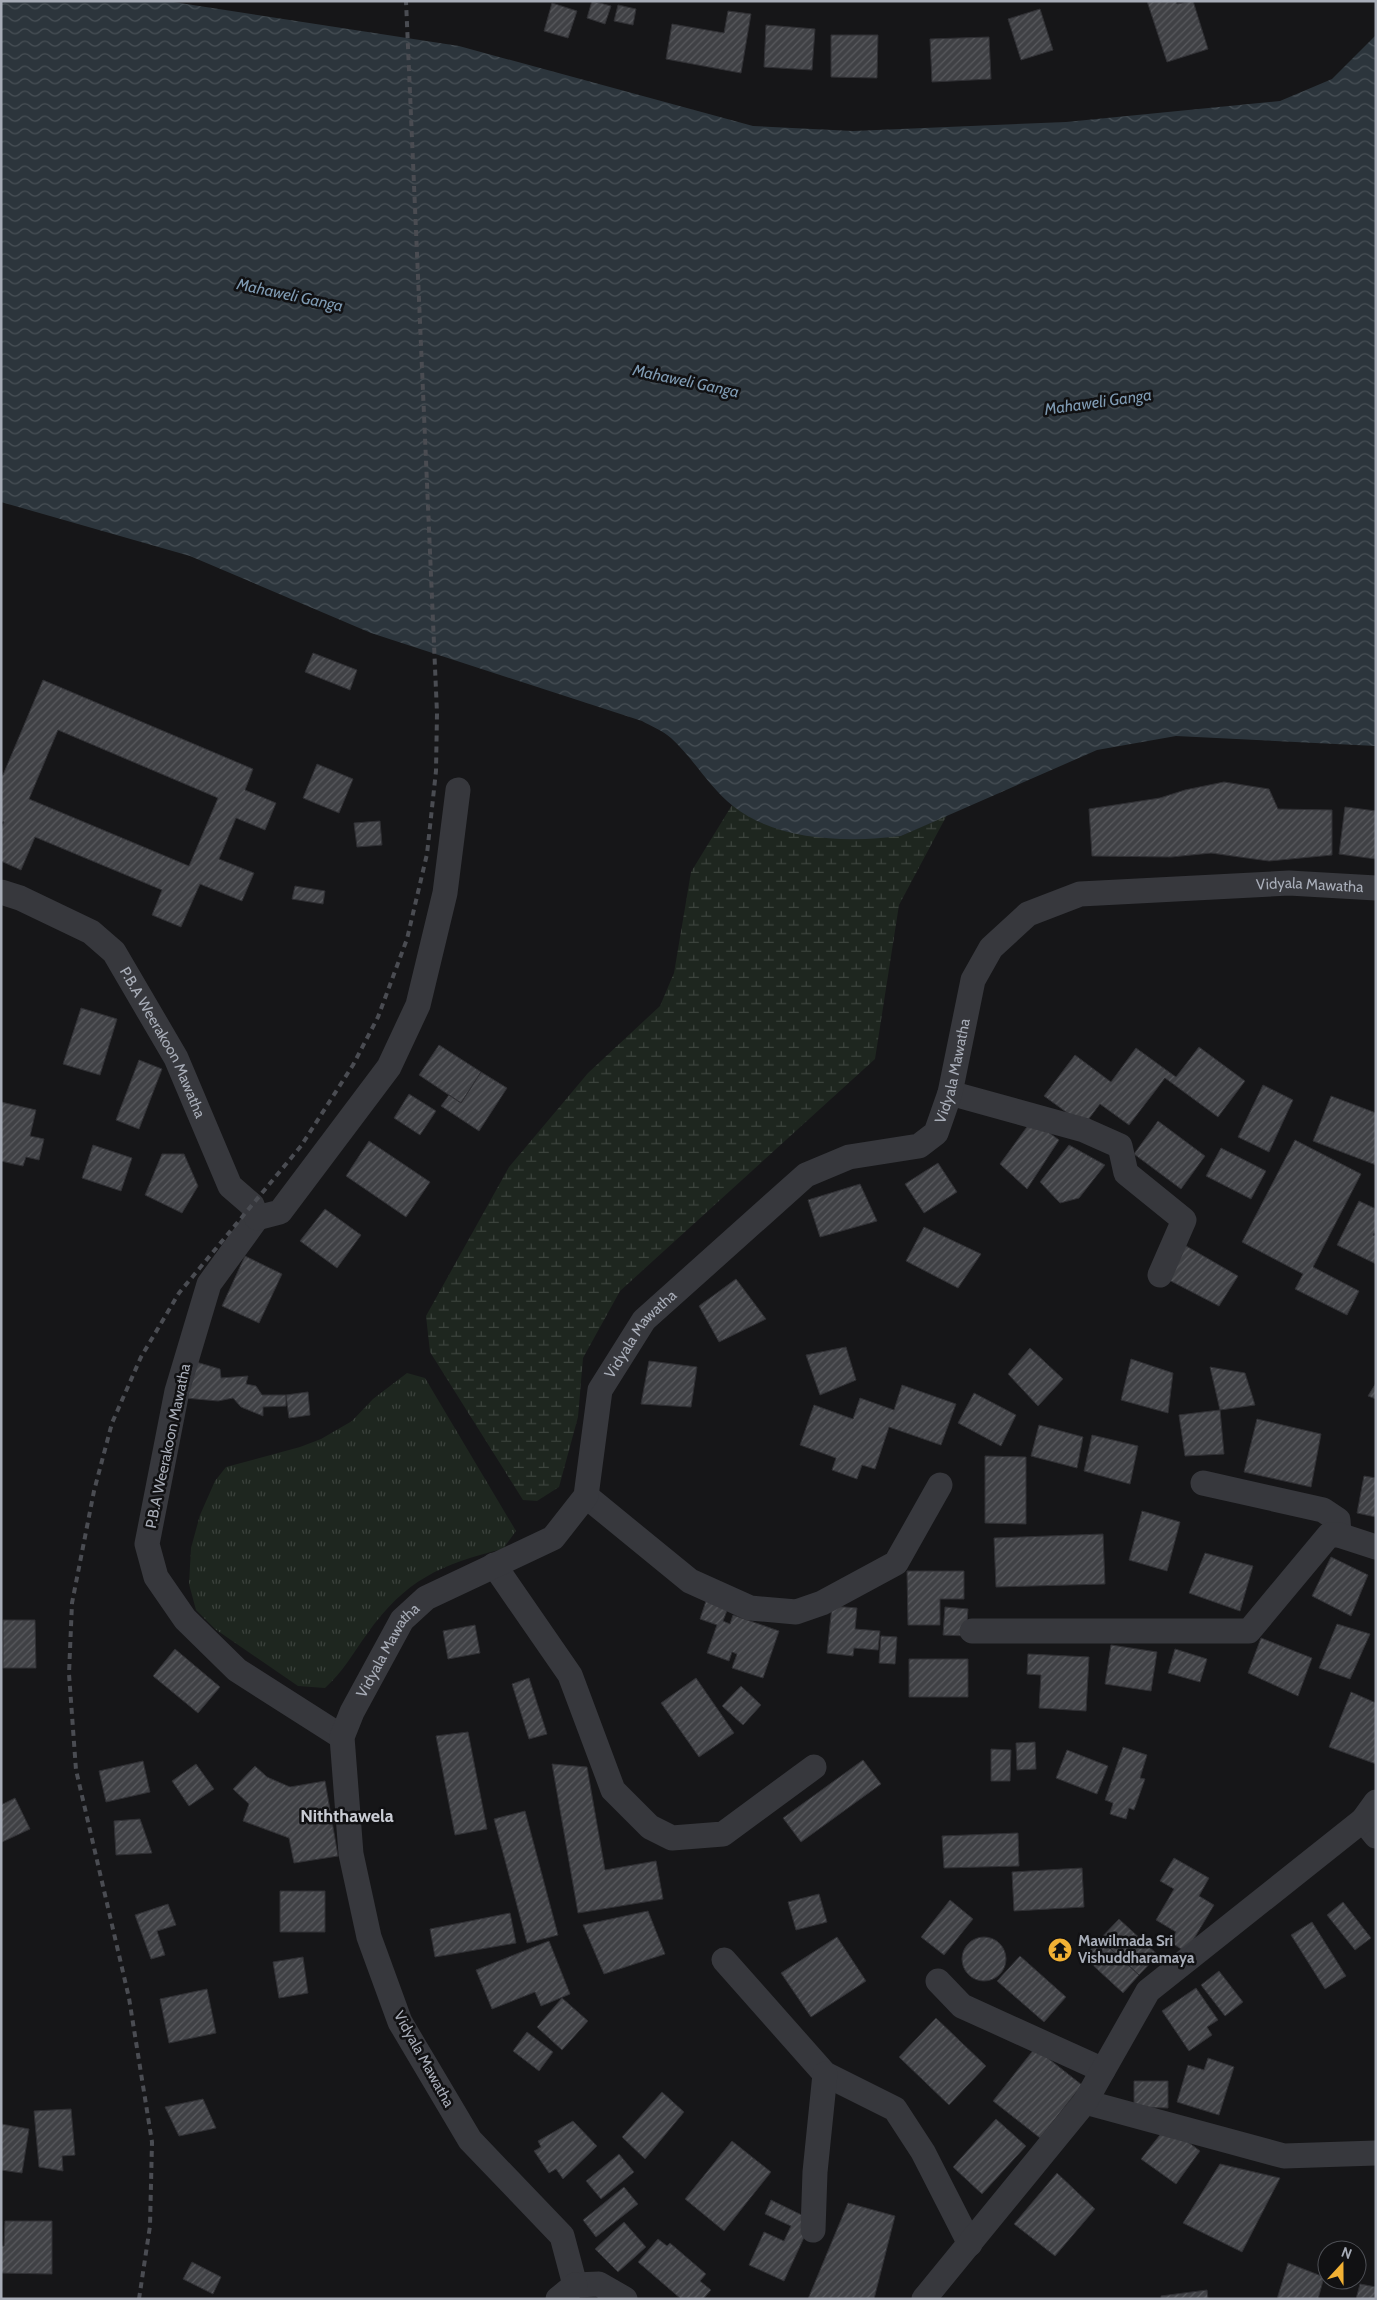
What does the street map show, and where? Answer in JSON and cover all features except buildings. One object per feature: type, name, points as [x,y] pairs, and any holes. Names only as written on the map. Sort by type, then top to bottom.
[{"type":"street","points":[[257,1218],[280,1212],[389,1067],[418,1005],[445,893],[458,790]]},
{"type":"street","name":"Vidyala Mawatha","points":[[567,2292],[562,2236],[470,2140],[400,2022],[370,1937],[351,1854],[342,1737],[352,1712],[402,1620],[426,1598],[553,1538],[586,1496],[600,1390],[644,1320],[806,1175],[849,1157],[919,1146],[936,1133],[950,1092],[973,980],[991,948],[1028,914],[1080,894],[1289,883],[1376,888]]},
{"type":"street","name":"P.B.A Weerakoon Mawatha","points":[[1,892],[20,898],[90,932],[114,952],[176,1058],[230,1186],[252,1204],[257,1218],[210,1284],[177,1391],[147,1544],[156,1577],[191,1626],[237,1670],[342,1737]]},
{"type":"street","points":[[950,1092],[1084,1130],[1120,1146],[1126,1174],[1184,1220],[1160,1275]]},
{"type":"street","points":[[1203,1483],[1323,1510],[1338,1520],[1340,1535]]},
{"type":"street","points":[[586,1496],[690,1581],[750,1608],[796,1612],[822,1603],[896,1563],[940,1484]]},
{"type":"street","points":[[972,1631],[1249,1631],[1329,1535],[1340,1535],[1376,1547]]},
{"type":"street","points":[[494,1566],[570,1675],[613,1790],[650,1827],[672,1838],[723,1834],[814,1767]]},
{"type":"street","points":[[924,2299],[1085,2102],[1148,1991],[1371,1820]]},
{"type":"street","points":[[724,1960],[825,2074],[895,2109],[923,2152],[970,2244]]},
{"type":"street","points":[[938,1981],[962,2006],[1103,2070]]},
{"type":"street","points":[[813,2230],[815,2172],[825,2074]]},
{"type":"street","points":[[1085,2102],[1284,2156],[1376,2153]]},
{"type":"street","points":[[567,2292],[599,2284],[625,2299]]},
{"type":"green space","points":[[732,805],[759,822],[901,836],[947,815],[899,905],[875,1059],[620,1291],[583,1358],[578,1417],[559,1487],[537,1501],[523,1500],[430,1352],[426,1316],[509,1167],[588,1073],[660,1006],[674,973],[691,872]]},
{"type":"green space","points":[[407,1373],[425,1378],[516,1531],[503,1549],[443,1568],[410,1587],[381,1615],[343,1669],[325,1688],[298,1686],[215,1629],[196,1610],[189,1584],[191,1548],[200,1515],[215,1481],[226,1467],[300,1447],[321,1439],[352,1421],[373,1399]]},
{"type":"water","name":"Mahaweli Ganga","points":[[1,1],[167,1],[459,46],[753,126],[853,131],[1066,122],[1280,101],[1332,79],[1376,35],[1376,746],[1176,736],[1097,750],[901,836],[858,839],[813,837],[791,833],[750,818],[733,806],[716,790],[687,754],[671,738],[642,721],[371,633],[190,556],[1,502]]},
{"type":"railway","points":[[139,2299],[150,2226],[152,2142],[129,1998],[76,1770],[69,1674],[72,1603],[94,1491],[112,1423],[141,1357],[179,1293],[301,1146],[353,1065],[378,1017],[407,939],[427,854],[436,771],[437,713],[406,1]]},
{"type":"place","name":"Mawilmada Sri Vishuddharamaya","points":[[1060,1950]]},
{"type":"district","name":"Niththawela","points":[[347,1816]]}]
